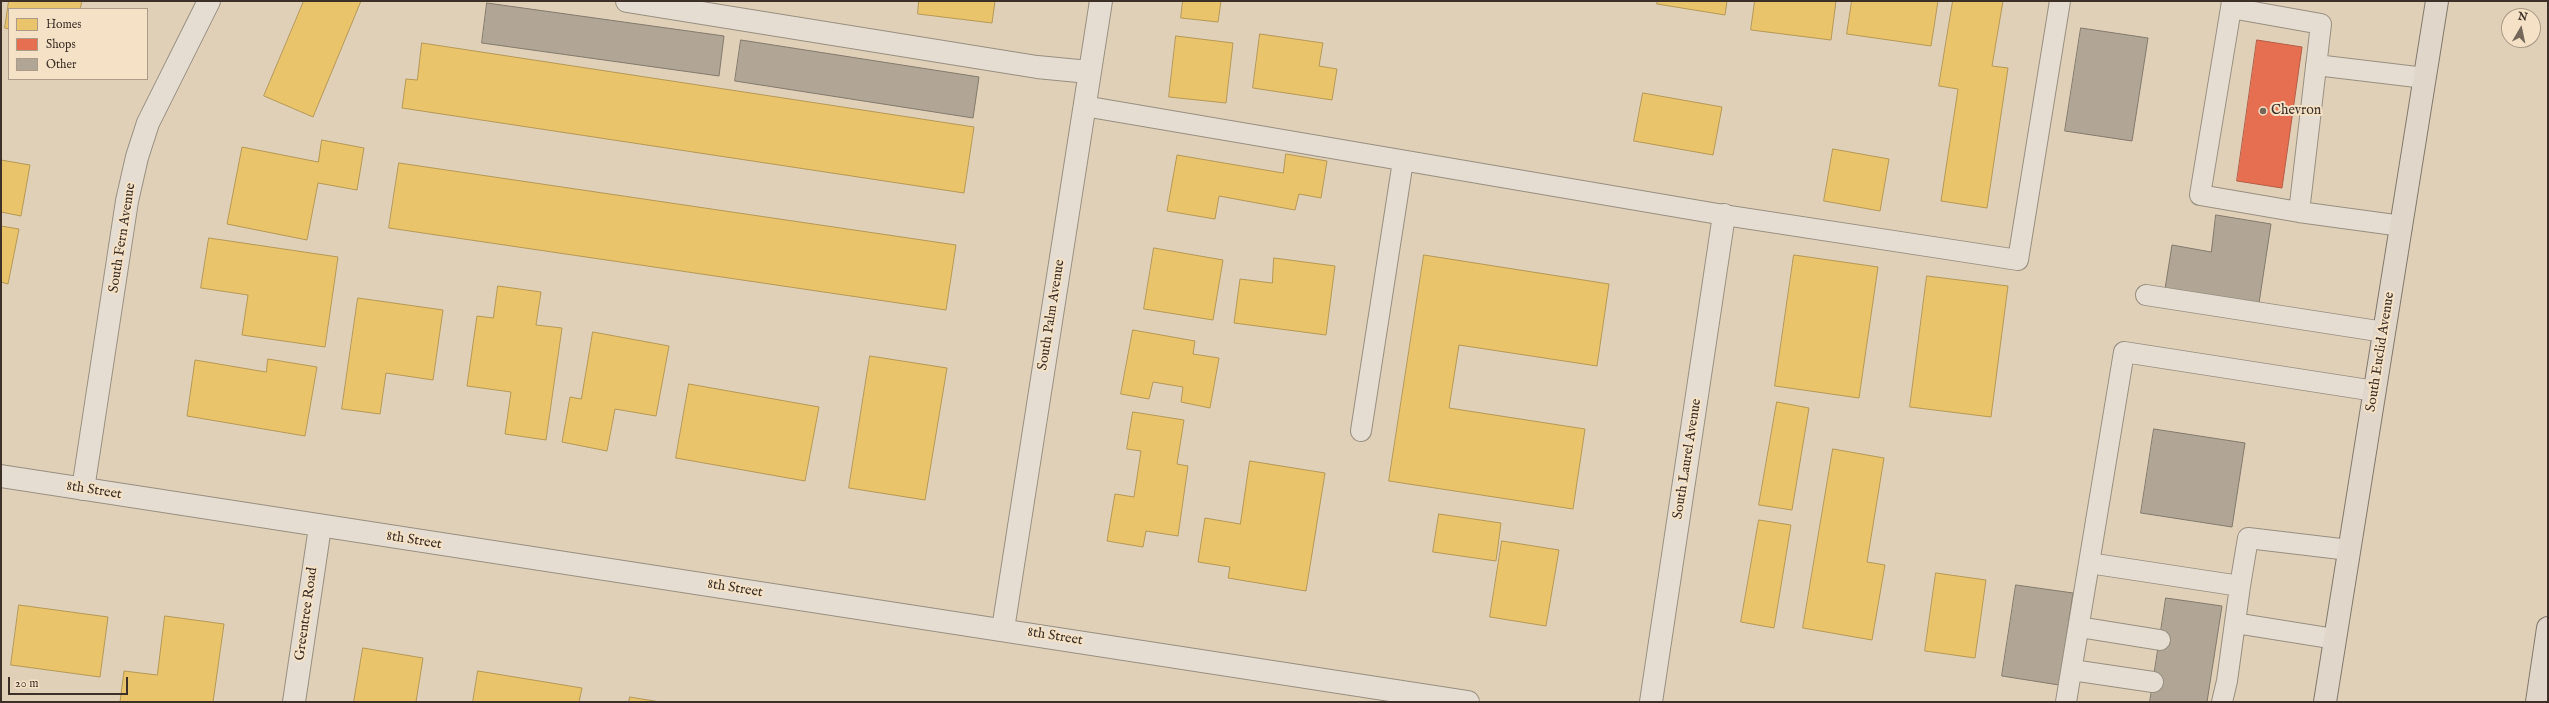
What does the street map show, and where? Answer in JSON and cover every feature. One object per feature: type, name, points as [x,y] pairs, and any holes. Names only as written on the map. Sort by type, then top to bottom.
[{"type":"main road","name":"South Euclid Avenue","points":[[2325,702],[2437,1]]},
{"type":"main road","points":[[2537,702],[2548,628]]},
{"type":"street","name":"South Fern Avenue","points":[[83,489],[128,201],[137,158],[148,123],[209,1]]},
{"type":"street","points":[[627,1],[1037,67],[1089,72]]},
{"type":"street","name":"South Palm Avenue","points":[[1003,629],[1101,1]]},
{"type":"street","name":"South Laurel Avenue","points":[[1651,702],[1724,215]]},
{"type":"street","name":"8th Street","points":[[1,476],[320,527],[1003,629],[1468,702]]},
{"type":"street","name":"Greentree Road","points":[[294,702],[320,527]]},
{"type":"lane","points":[[1084,106],[1724,215],[2018,260],[2060,1]]},
{"type":"lane","points":[[2299,212],[2321,24],[2231,5],[2200,195],[2299,212],[2402,226]]},
{"type":"lane","points":[[2316,65],[2425,78]]},
{"type":"lane","points":[[1361,431],[1403,161]]},
{"type":"lane","points":[[2146,295],[2384,332]]},
{"type":"lane","points":[[2066,702],[2124,352],[2375,391]]},
{"type":"lane","points":[[2218,695],[2223,650],[2235,623],[2248,538],[2349,550]]},
{"type":"lane","points":[[2089,563],[2240,586]]},
{"type":"lane","points":[[2235,623],[2335,639]]},
{"type":"lane","points":[[2079,627],[2160,640]]},
{"type":"lane","points":[[2072,670],[2153,682]]},
{"type":"building: Homes","points":[[9,1],[82,1],[80,8],[8,8],[8,29],[5,28]]},
{"type":"building: Homes","points":[[304,1],[361,1],[313,117],[264,96]]},
{"type":"building: Homes","points":[[919,1],[995,1],[992,23],[918,14]]},
{"type":"building: Homes","points":[[1183,1],[1221,1],[1218,22],[1181,18]]},
{"type":"building: Homes","points":[[1658,1],[1727,1],[1725,15],[1657,4]]},
{"type":"building: Homes","points":[[1755,1],[1836,1],[1831,40],[1751,30]]},
{"type":"building: Homes","points":[[1852,1],[1938,1],[1931,46],[1847,34]]},
{"type":"building: Homes","points":[[1953,1],[2003,1],[1992,66],[2008,68],[1987,208],[1941,201],[1958,89],[1939,86]]},
{"type":"building: Homes","points":[[1260,34],[1323,43],[1319,66],[1337,69],[1332,100],[1253,88]]},
{"type":"building: Homes","points":[[1176,36],[1233,43],[1226,103],[1169,97]]},
{"type":"building: Homes","points":[[422,43],[974,127],[964,193],[402,108],[406,79],[417,80]]},
{"type":"building: Homes","points":[[1643,93],[1722,107],[1713,155],[1634,141]]},
{"type":"building: Homes","points":[[322,140],[364,148],[357,190],[318,183],[307,240],[227,224],[242,147],[318,162]]},
{"type":"building: Homes","points":[[1833,149],[1889,159],[1880,211],[1824,201]]},
{"type":"building: Homes","points":[[1286,154],[1327,161],[1321,198],[1299,194],[1295,210],[1219,196],[1215,219],[1167,211],[1177,155],[1283,173]]},
{"type":"building: Homes","points":[[1,160],[30,165],[21,216],[1,212]]},
{"type":"building: Homes","points":[[399,163],[956,245],[946,310],[389,228]]},
{"type":"building: Homes","points":[[1,226],[19,229],[8,284],[1,282]]},
{"type":"building: Homes","points":[[209,238],[338,257],[325,347],[242,335],[248,295],[201,288]]},
{"type":"building: Homes","points":[[1154,248],[1223,260],[1213,320],[1144,309]]},
{"type":"building: Homes","points":[[1424,255],[1609,284],[1597,366],[1459,345],[1449,408],[1585,429],[1573,509],[1389,481]]},
{"type":"building: Homes","points":[[1794,255],[1878,267],[1859,398],[1775,386]]},
{"type":"building: Homes","points":[[1274,258],[1335,266],[1326,335],[1234,323],[1240,279],[1272,283]]},
{"type":"building: Homes","points":[[1927,276],[2008,286],[1991,417],[1910,407]]},
{"type":"building: Homes","points":[[498,286],[541,292],[536,325],[562,328],[546,440],[505,434],[511,392],[467,386],[477,316],[493,318]]},
{"type":"building: Homes","points":[[358,298],[443,310],[433,380],[386,373],[380,414],[342,409]]},
{"type":"building: Homes","points":[[1133,330],[1195,341],[1193,354],[1219,358],[1210,408],[1181,402],[1183,387],[1153,382],[1149,399],[1121,394]]},
{"type":"building: Homes","points":[[593,332],[669,346],[656,416],[615,409],[607,451],[562,442],[570,397],[581,399]]},
{"type":"building: Homes","points":[[870,356],[947,368],[925,500],[849,488]]},
{"type":"building: Homes","points":[[268,359],[317,367],[305,436],[187,416],[195,360],[266,372]]},
{"type":"building: Homes","points":[[689,384],[819,407],[805,481],[676,458]]},
{"type":"building: Homes","points":[[1777,402],[1809,408],[1792,510],[1759,505]]},
{"type":"building: Homes","points":[[1133,412],[1184,420],[1177,464],[1188,466],[1178,536],[1146,531],[1143,547],[1107,541],[1115,494],[1134,497],[1141,451],[1127,449]]},
{"type":"building: Homes","points":[[1833,449],[1884,458],[1867,562],[1885,565],[1872,640],[1803,628]]},
{"type":"building: Homes","points":[[1250,461],[1325,473],[1306,591],[1228,578],[1230,567],[1198,562],[1205,518],[1240,524]]},
{"type":"building: Homes","points":[[1439,514],[1501,523],[1496,561],[1433,552]]},
{"type":"building: Homes","points":[[1759,520],[1791,525],[1774,628],[1741,622]]},
{"type":"building: Homes","points":[[1502,541],[1559,550],[1546,626],[1490,617]]},
{"type":"building: Homes","points":[[1936,573],[1986,580],[1975,658],[1925,651]]},
{"type":"building: Homes","points":[[19,605],[108,617],[100,677],[11,665]]},
{"type":"building: Homes","points":[[165,616],[224,624],[213,702],[120,702],[124,671],[157,675]]},
{"type":"building: Homes","points":[[363,648],[423,658],[416,702],[354,702]]},
{"type":"building: Homes","points":[[478,671],[582,688],[579,702],[473,702]]},
{"type":"building: Homes","points":[[630,697],[660,702],[629,702]]},
{"type":"building: Shops","points":[[2257,40],[2302,47],[2282,188],[2237,181]]},
{"type":"building: Other","points":[[487,3],[724,36],[719,76],[482,43]]},
{"type":"building: Other","points":[[2081,28],[2148,38],[2132,141],[2065,131]]},
{"type":"building: Other","points":[[741,40],[979,77],[973,118],[735,81]]},
{"type":"building: Other","points":[[2216,215],[2271,224],[2259,303],[2165,289],[2172,245],[2211,252]]},
{"type":"building: Other","points":[[2154,429],[2245,443],[2232,527],[2141,513]]},
{"type":"building: Other","points":[[2016,585],[2073,593],[2059,685],[2002,676]]},
{"type":"building: Other","points":[[2166,598],[2222,606],[2207,702],[2150,702]]},
{"type":"place","name":"Chevron","points":[[2263,111]]}]
